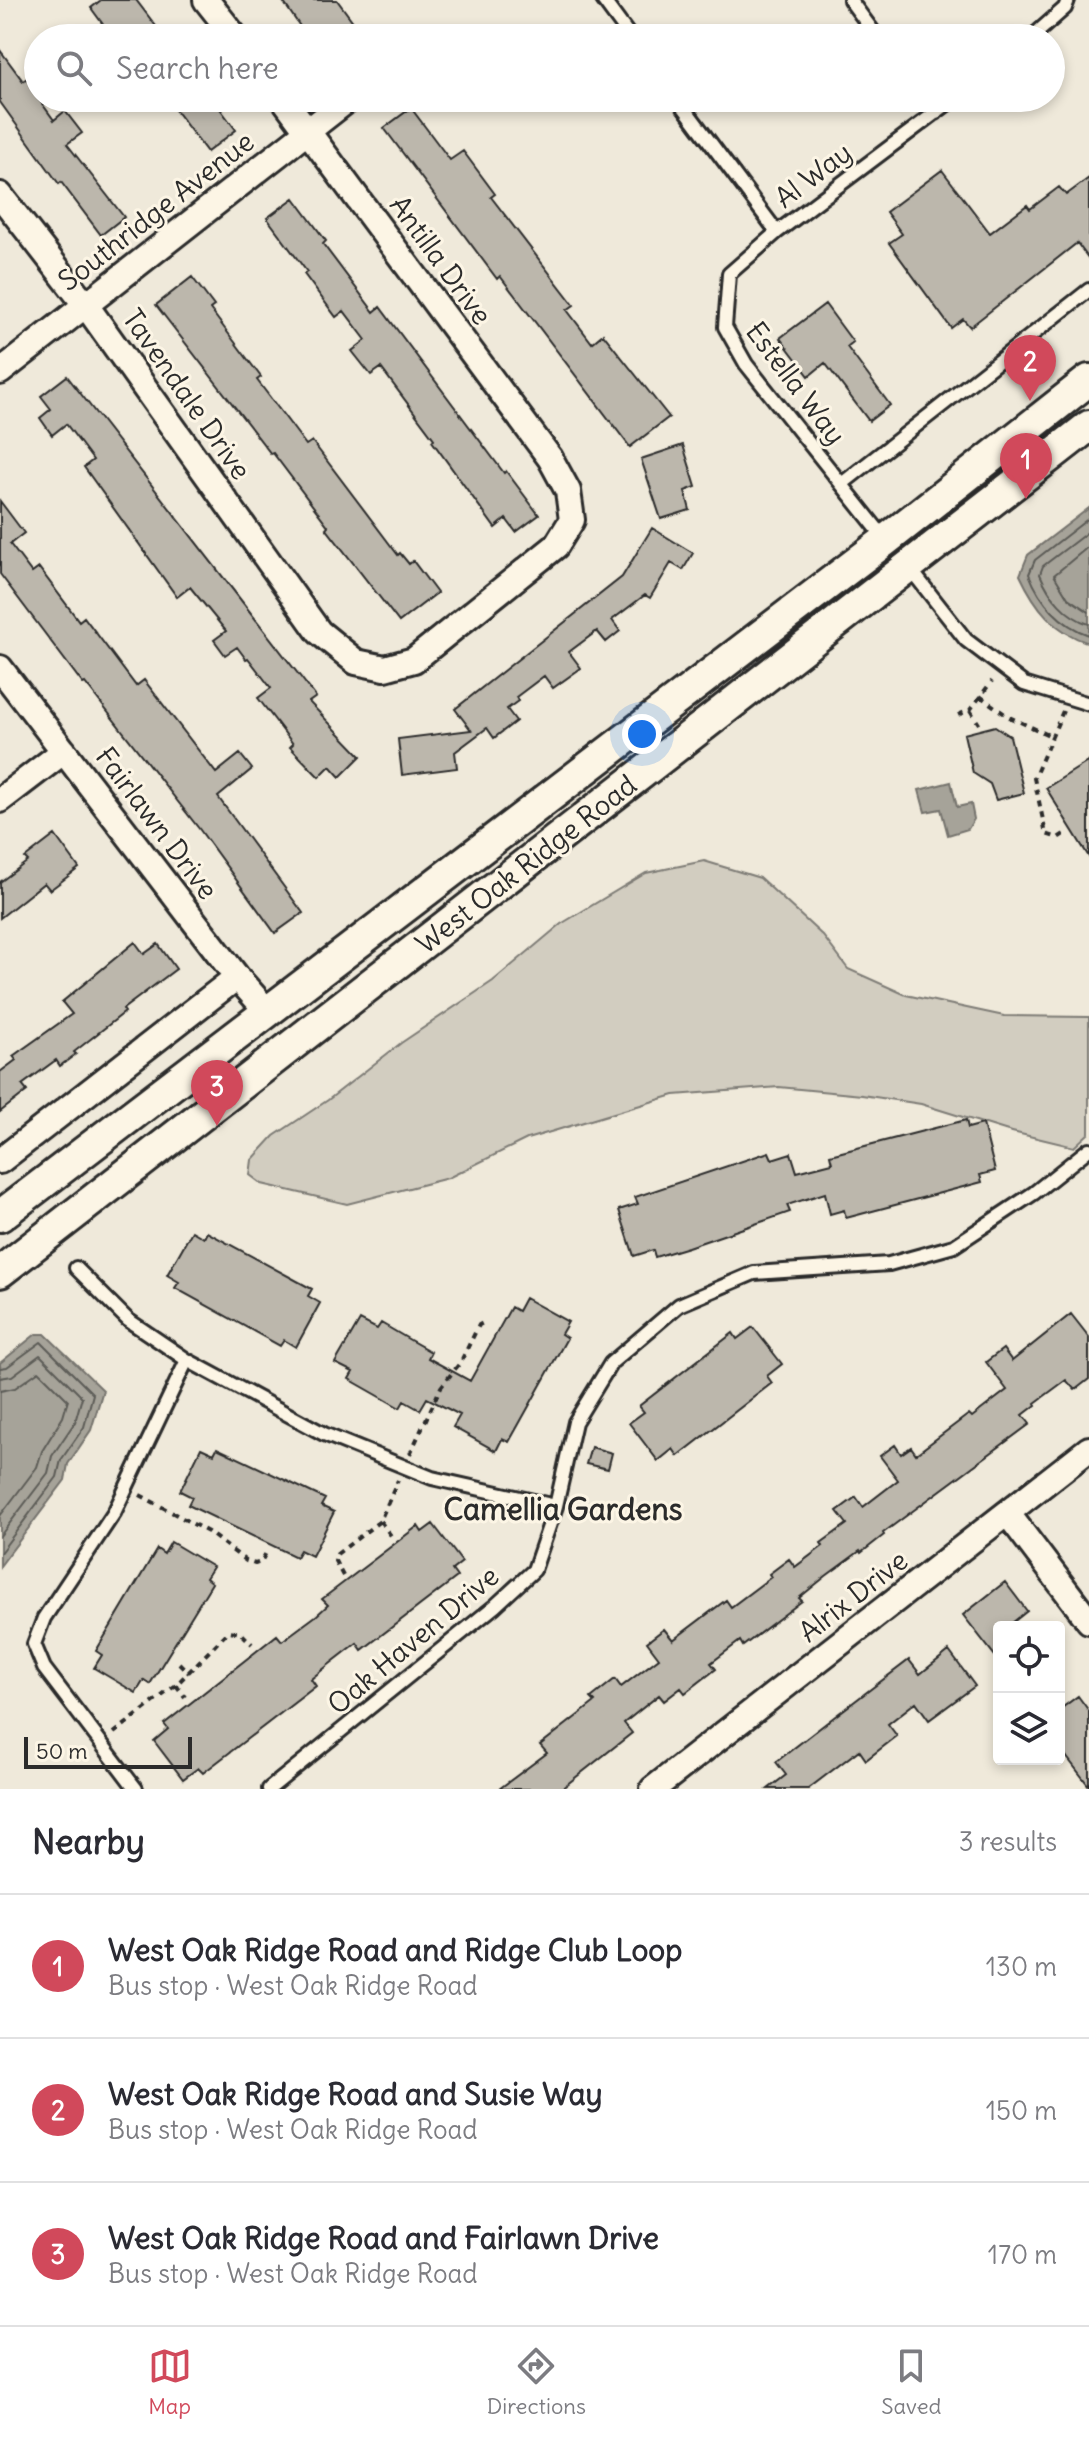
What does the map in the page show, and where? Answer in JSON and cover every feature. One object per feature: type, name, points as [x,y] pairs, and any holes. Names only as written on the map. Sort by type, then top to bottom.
[{"type":"street","points":[[206,0],[225,24]]},
{"type":"street","name":"Antilla Drive","points":[[294,112],[550,458],[568,491],[572,520],[556,546],[414,660],[385,668],[356,662],[319,632]]},
{"type":"street","name":"Southridge Avenue","points":[[0,372],[332,112]]},
{"type":"street","name":"Tavendale Drive","points":[[0,195],[85,304],[319,632]]},
{"type":"street","name":"West Oak Ridge Road","points":[[0,1216],[886,540],[1089,380]]},
{"type":"street","name":"West Oak Ridge Road","points":[[0,1272],[1089,426]]},
{"type":"street","points":[[886,540],[908,566]]},
{"type":"street","name":"Fairlawn Drive","points":[[0,668],[237,977],[268,1012]]},
{"type":"street","points":[[0,800],[64,751]]},
{"type":"street","points":[[0,1161],[237,977]]},
{"type":"street","points":[[70,1216],[76,1192],[98,1171],[277,1035],[279,1028],[268,1012]]},
{"type":"street","name":"Alrix Drive","points":[[653,1789],[1089,1449]]},
{"type":"street","points":[[1008,1514],[1089,1621]]},
{"type":"lane","points":[[603,0],[621,24]]},
{"type":"lane","points":[[850,0],[868,24]]},
{"type":"lane","points":[[1047,24],[1065,8],[1068,0]]},
{"type":"lane","points":[[687,112],[777,232]]},
{"type":"lane","name":"Al Way","points":[[777,232],[936,113]]},
{"type":"lane","name":"Estella Way","points":[[777,232],[729,274],[725,327],[746,364],[886,540]]},
{"type":"lane","points":[[843,483],[1089,290]]},
{"type":"lane","points":[[908,566],[966,640],[1002,668],[1024,684],[1089,704]]},
{"type":"lane","name":"Oak Haven Drive","points":[[269,1789],[495,1606],[534,1570],[556,1506],[575,1422],[611,1363],[679,1305],[754,1273],[889,1264],[954,1246],[1034,1193],[1089,1149]]},
{"type":"lane","points":[[76,1268],[128,1320],[187,1360],[324,1434],[432,1478],[556,1506]]},
{"type":"lane","points":[[136,1789],[44,1668],[34,1644],[44,1618],[114,1513],[187,1360]]},
{"type":"path","points":[[958,715],[970,710],[1002,668]]},
{"type":"path","points":[[980,696],[1009,717],[1053,737]]},
{"type":"path","points":[[1064,834],[1058,838],[1046,834],[1034,778],[1068,697]]},
{"type":"path","points":[[970,710],[979,724]]},
{"type":"path","points":[[343,1576],[335,1561],[337,1554],[380,1521],[441,1387],[460,1363],[479,1325],[485,1322]]},
{"type":"path","points":[[126,1487],[208,1532],[246,1561],[261,1562],[267,1551]]},
{"type":"path","points":[[380,1521],[392,1537]]},
{"type":"path","points":[[208,1532],[212,1523]]},
{"type":"path","points":[[101,1743],[176,1685],[229,1631],[241,1633],[252,1644]]},
{"type":"path","points":[[179,1663],[189,1673]]},
{"type":"path","points":[[176,1685],[185,1697]]},
{"type":"shaded area","points":[[704,861],[760,878],[823,936],[848,969],[906,995],[1004,1016],[1089,1017],[1089,1133],[1074,1147],[1008,1131],[921,1104],[779,1087],[674,1095],[527,1139],[448,1178],[347,1204],[262,1184],[250,1175],[252,1160],[274,1136],[328,1100],[401,1043],[493,981],[561,924],[646,873]]},
{"type":"water","points":[[1089,508],[1089,643],[1066,632],[1047,617],[1020,575],[1028,555]]},
{"type":"water","points":[[951,782],[957,807],[971,804],[974,819],[968,829],[948,835],[941,809],[925,812],[919,790]]},
{"type":"water","points":[[36,1334],[45,1334],[103,1390],[91,1430],[68,1464],[65,1480],[0,1566],[0,1363]]},
{"type":"building","points":[[101,0],[136,0],[154,24],[103,24],[91,8]]},
{"type":"building","points":[[282,0],[337,0],[355,24],[298,24]]},
{"type":"building","points":[[0,50],[24,80],[24,112],[48,112],[54,120],[66,112],[82,133],[67,144],[124,217],[101,235],[61,182],[59,184],[0,102]]},
{"type":"building","points":[[177,112],[222,112],[236,130],[207,152]]},
{"type":"building","points":[[406,112],[414,112],[450,160],[463,151],[495,194],[491,197],[574,305],[567,310],[592,343],[603,334],[669,417],[630,447],[500,276],[497,279],[384,128]]},
{"type":"building","points":[[942,170],[990,233],[1027,205],[1030,209],[1059,187],[1066,195],[1089,178],[1089,259],[1077,243],[970,327],[963,319],[951,328],[889,243],[902,234],[886,212]]},
{"type":"building","points":[[294,198],[326,241],[323,244],[374,312],[380,307],[539,515],[516,532],[506,519],[495,528],[381,368],[371,375],[352,351],[366,340],[344,311],[336,317],[267,218]]},
{"type":"building","points":[[192,277],[214,306],[210,309],[261,377],[257,380],[306,445],[312,441],[398,555],[400,553],[409,564],[413,561],[437,593],[399,622],[273,453],[156,305]]},
{"type":"building","points":[[825,304],[853,342],[847,347],[890,405],[869,421],[825,363],[809,376],[780,338]]},
{"type":"building","points":[[67,376],[316,697],[309,702],[361,756],[340,777],[330,766],[319,777],[290,747],[293,744],[258,698],[271,688],[237,647],[225,655],[214,640],[226,631],[190,587],[177,597],[84,467],[93,460],[66,424],[52,435],[40,418],[51,409],[41,396]]},
{"type":"building","points":[[683,445],[696,487],[685,491],[690,510],[661,519],[641,459]]},
{"type":"building","points":[[0,501],[24,533],[10,544],[32,573],[39,568],[79,621],[84,617],[136,686],[144,680],[216,773],[240,754],[252,769],[218,797],[303,913],[275,933],[200,830],[0,574]]},
{"type":"building","points":[[652,528],[693,553],[683,570],[671,563],[650,598],[645,595],[612,620],[620,631],[606,642],[597,631],[569,652],[581,668],[553,688],[544,676],[516,697],[518,701],[507,709],[516,721],[494,738],[487,728],[455,752],[457,768],[402,775],[398,739],[471,730],[455,709],[622,577]]},
{"type":"building","points":[[995,726],[1010,736],[1024,793],[996,800],[990,784],[973,773],[964,734]]},
{"type":"building","points":[[1089,761],[1089,857],[1046,788]]},
{"type":"building","points":[[55,835],[79,868],[50,890],[44,883],[0,918],[0,882]]},
{"type":"building","points":[[135,942],[144,954],[158,944],[176,969],[123,1009],[125,1012],[74,1052],[76,1054],[60,1066],[56,1060],[22,1085],[27,1091],[0,1112],[0,1072],[16,1060],[13,1056],[72,1014],[62,1002]]},
{"type":"building","points":[[966,1120],[968,1128],[983,1124],[995,1171],[980,1175],[982,1182],[846,1218],[844,1210],[830,1214],[825,1193],[787,1205],[790,1212],[688,1247],[655,1257],[653,1250],[634,1256],[619,1210],[638,1204],[635,1197],[769,1152],[772,1159],[791,1153],[797,1172],[832,1163],[830,1155]]},
{"type":"building","points":[[192,1231],[204,1238],[207,1232],[312,1289],[308,1296],[320,1303],[296,1347],[284,1340],[280,1346],[175,1288],[179,1282],[167,1275]]},
{"type":"building","points":[[525,1298],[568,1322],[561,1334],[567,1338],[509,1442],[502,1439],[496,1451],[453,1427],[460,1415],[427,1398],[420,1410],[404,1401],[400,1408],[349,1379],[353,1372],[335,1363],[360,1320],[377,1329],[381,1323],[431,1352],[428,1358],[470,1381],[511,1307],[518,1311]]},
{"type":"building","points":[[1071,1314],[1089,1337],[1089,1379],[1075,1390],[1066,1380],[1035,1403],[1023,1415],[1030,1424],[883,1533],[861,1553],[826,1576],[799,1598],[802,1601],[743,1646],[740,1641],[711,1663],[716,1669],[685,1693],[681,1688],[664,1701],[659,1695],[624,1723],[632,1733],[561,1789],[499,1789],[547,1753],[540,1745],[595,1702],[591,1698],[615,1679],[621,1687],[659,1658],[647,1642],[664,1629],[673,1640],[726,1600],[731,1607],[789,1559],[795,1567],[823,1546],[821,1543],[847,1524],[837,1511],[856,1497],[863,1507],[898,1480],[880,1456],[895,1445],[901,1454],[911,1447],[916,1454],[969,1414],[972,1417],[1007,1390],[986,1362],[1003,1349],[1012,1361]]},
{"type":"building","points":[[753,1327],[782,1364],[767,1376],[772,1383],[678,1456],[673,1449],[658,1461],[629,1423],[644,1412],[639,1406],[733,1333],[737,1339]]},
{"type":"building","points":[[591,1447],[612,1453],[608,1469],[586,1464]]},
{"type":"building","points":[[201,1448],[214,1454],[217,1448],[325,1499],[321,1506],[334,1512],[312,1556],[300,1550],[296,1557],[188,1505],[192,1497],[180,1491]]},
{"type":"building","points":[[433,1524],[462,1562],[452,1570],[457,1577],[362,1650],[357,1643],[311,1679],[316,1686],[203,1773],[198,1768],[183,1779],[154,1741],[168,1729],[164,1724],[277,1635],[282,1641],[317,1615],[328,1605],[322,1599],[418,1526],[422,1532]]},
{"type":"building","points":[[171,1542],[213,1567],[206,1578],[212,1583],[150,1684],[144,1680],[136,1693],[94,1668],[102,1655],[96,1651],[157,1549],[164,1554]]},
{"type":"building","points":[[1005,1582],[1027,1611],[1014,1621],[993,1621],[993,1653],[963,1615]]},
{"type":"building","points":[[949,1651],[975,1686],[929,1720],[916,1702],[888,1724],[897,1736],[866,1760],[859,1750],[808,1789],[768,1789],[786,1775],[776,1762],[834,1717],[909,1660],[920,1674]]},
{"type":"building","points":[[1078,1696],[1089,1711],[1089,1786],[1065,1755],[1065,1706]]},
{"type":"place","name":"West Oak Ridge Road and Susie Way","points":[[1030,401]]},
{"type":"place","name":"West Oak Ridge Road and Ridge Club Loop","points":[[1026,499]]},
{"type":"place","name":"West Oak Ridge Road and Fairlawn Drive","points":[[217,1126]]},
{"type":"district","name":"Camellia Gardens","points":[[563,1509]]}]
